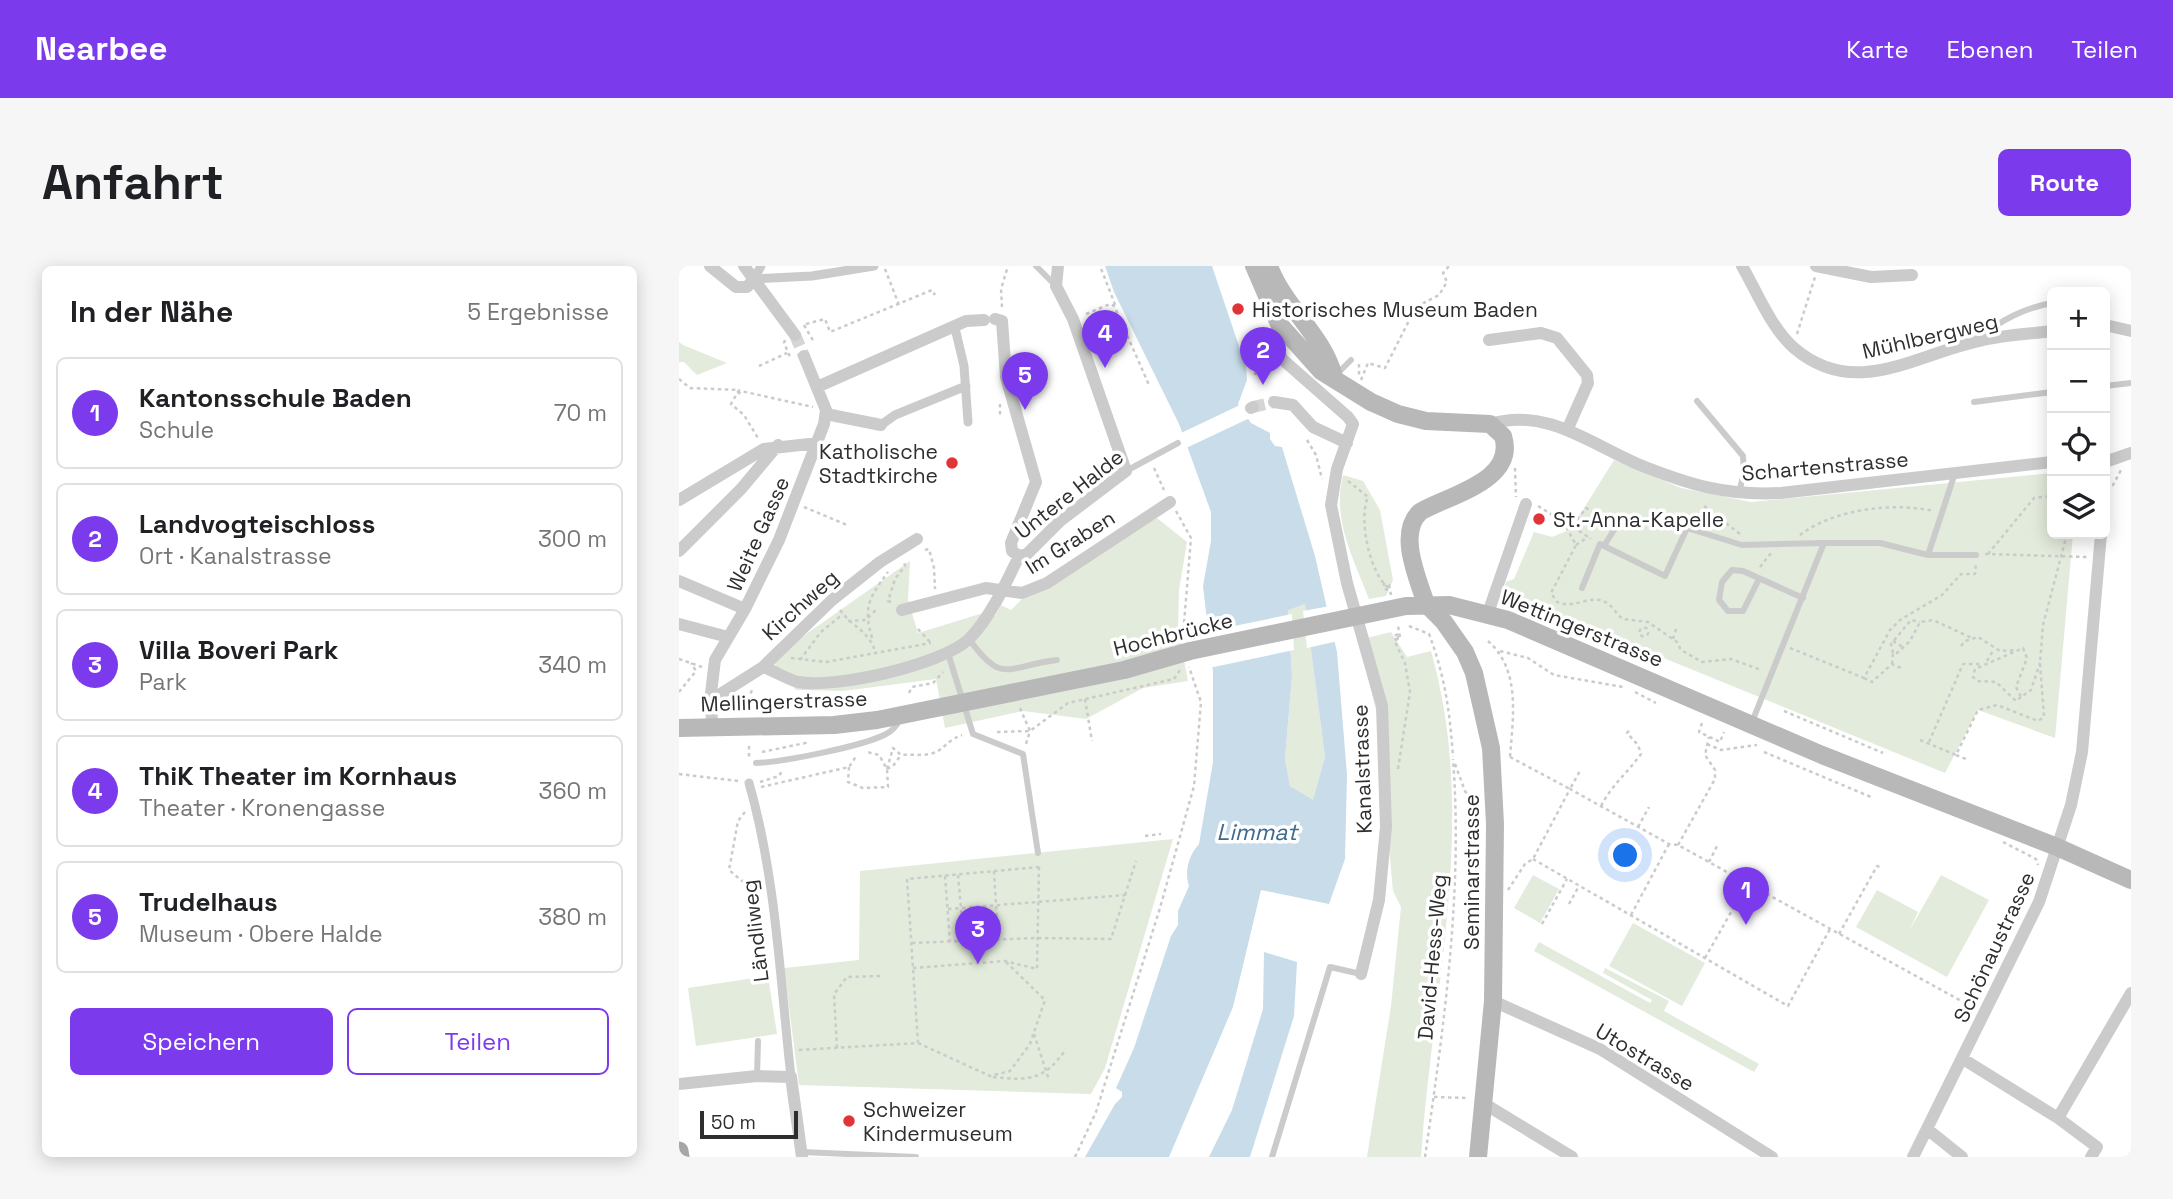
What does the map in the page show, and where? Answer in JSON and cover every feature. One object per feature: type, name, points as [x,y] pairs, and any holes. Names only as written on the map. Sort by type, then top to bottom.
[{"type":"main road","points":[[1254,266],[1279,324],[1321,371],[1335,377],[1371,402],[1398,414],[1426,421],[1490,424],[1498,429],[1505,443],[1502,465],[1492,475],[1420,512],[1409,529],[1426,604]]},
{"type":"main road","points":[[1269,266],[1285,300],[1331,363],[1335,377]]},
{"type":"main road","points":[[1282,266],[1287,289],[1285,300]]},
{"type":"main road","name":"Hochbrücke","points":[[932,710],[1399,601],[1426,604]]},
{"type":"main road","name":"Wettingerstrasse","points":[[1426,604],[1488,613],[2131,880]]},
{"type":"main road","name":"Seminarstrasse","points":[[1426,604],[1444,622],[1465,652],[1474,673],[1491,748],[1495,824],[1493,1001],[1478,1157]]},
{"type":"main road","name":"Mellingerstrasse","points":[[679,728],[834,725],[932,710]]},
{"type":"main road","points":[[679,1151],[680,1157]]},
{"type":"street","points":[[710,266],[736,287],[747,287],[761,266]]},
{"type":"street","points":[[744,266],[795,335]]},
{"type":"street","points":[[754,279],[813,276],[874,266]]},
{"type":"street","points":[[1058,266],[1056,286],[1073,319],[1126,471]]},
{"type":"street","name":"Mühlbergweg","points":[[1742,266],[1780,332],[1792,346],[1823,366],[1871,373],[1982,340],[2047,332]]},
{"type":"street","points":[[1817,266],[1871,277],[1912,275]]},
{"type":"street","name":"Kanalstrasse","points":[[1285,300],[1276,343],[1282,359],[1350,419],[1353,428],[1336,469],[1331,505],[1347,583],[1382,706],[1386,827],[1379,900],[1361,974]]},
{"type":"street","points":[[763,667],[799,682],[830,681],[924,664],[969,639],[1019,556],[1012,551],[1011,543],[1036,482],[1006,377],[1002,321],[966,321],[817,387]]},
{"type":"street","points":[[2110,326],[2131,331]]},
{"type":"street","points":[[955,328],[966,386],[968,422]]},
{"type":"street","points":[[1489,340],[1541,333],[1557,338],[1587,374],[1588,383],[1568,428]]},
{"type":"street","points":[[804,356],[826,412],[881,425],[895,415],[966,386]]},
{"type":"street","points":[[1274,402],[1293,405],[1313,427],[1347,443]]},
{"type":"street","name":"Weite Gasse","points":[[712,727],[713,670],[795,503],[818,443],[826,412]]},
{"type":"street","name":"Schartenstrasse","points":[[1490,424],[1511,418],[1536,420],[1568,428],[1628,460],[1669,476],[1704,488],[1738,494],[2047,463]]},
{"type":"street","points":[[679,500],[764,449],[778,445],[818,443]]},
{"type":"street","points":[[679,551],[740,489],[778,445]]},
{"type":"street","points":[[2110,461],[2128,458]]},
{"type":"street","name":"Untere Halde","points":[[1019,556],[1027,554],[1060,521],[1126,471]]},
{"type":"street","name":"Im Graben","points":[[901,608],[986,588],[1022,593],[1047,583],[1170,502]]},
{"type":"street","points":[[1488,613],[1526,505]]},
{"type":"street","name":"Schönaustrasse","points":[[1913,1157],[2039,902],[2077,785],[2101,539]]},
{"type":"street","name":"Kirchweg","points":[[711,700],[763,667],[775,653],[880,562],[919,543]]},
{"type":"street","points":[[679,581],[745,609]]},
{"type":"street","points":[[679,624],[729,638]]},
{"type":"street","name":"Ländliweg","points":[[749,783],[768,879],[802,1155]]},
{"type":"street","points":[[2058,1118],[2131,993]]},
{"type":"street","name":"Utostrasse","points":[[1493,1001],[1600,1049],[1772,1157]]},
{"type":"street","points":[[1963,1059],[2058,1118],[2097,1147],[2091,1157]]},
{"type":"street","points":[[679,1084],[757,1076],[791,1077]]},
{"type":"street","points":[[1484,1099],[1572,1157]]},
{"type":"street","points":[[1927,1129],[1962,1157]]},
{"type":"lane","points":[[1036,266],[1056,286]]},
{"type":"lane","points":[[1982,340],[1991,328],[2047,304]]},
{"type":"lane","points":[[1335,377],[1351,360]]},
{"type":"lane","points":[[2110,385],[2131,383]]},
{"type":"lane","points":[[1974,402],[2047,393]]},
{"type":"lane","points":[[1697,401],[1743,456],[1744,472],[1738,494]]},
{"type":"lane","name":"Untere Halde","points":[[1126,471],[1178,443]]},
{"type":"lane","points":[[1928,555],[1955,473]]},
{"type":"lane","points":[[1582,588],[1602,545],[1617,525]]},
{"type":"lane","points":[[1602,545],[1665,576],[1687,528],[1742,545],[1880,543],[1928,555],[1976,555]]},
{"type":"lane","points":[[1751,724],[1824,543]]},
{"type":"lane","points":[[1759,579],[1743,611],[1728,611],[1719,600],[1722,582],[1733,570],[1743,570],[1803,598]]},
{"type":"lane","points":[[969,639],[988,665],[1004,671],[1057,660]]},
{"type":"lane","points":[[948,653],[973,734],[1023,754],[1038,853]]},
{"type":"lane","points":[[756,763],[873,740],[892,731],[902,716]]},
{"type":"lane","points":[[1272,1157],[1330,967],[1361,974]]},
{"type":"lane","points":[[757,1076],[758,1041]]},
{"type":"lane","points":[[802,1155],[916,1157]]},
{"type":"path","points":[[884,266],[899,305]]},
{"type":"path","points":[[1002,307],[1001,289],[1008,266]]},
{"type":"path","points":[[1073,319],[1110,304],[1116,307],[1100,266]]},
{"type":"path","points":[[1361,380],[1368,363],[1385,368],[1416,307],[1439,295],[1447,282],[1443,273],[1449,266]]},
{"type":"path","points":[[1792,346],[1817,266]]},
{"type":"path","points":[[806,324],[825,319],[830,332],[932,290],[935,295]]},
{"type":"path","points":[[1116,310],[1149,385]]},
{"type":"path","points":[[1245,347],[1255,373],[1257,364],[1252,346],[1263,359]]},
{"type":"path","points":[[759,366],[787,353]]},
{"type":"path","points":[[1358,374],[1361,367]]},
{"type":"path","points":[[679,379],[690,388],[739,390],[736,397]]},
{"type":"path","points":[[764,449],[744,415],[731,404],[741,391],[826,412]]},
{"type":"path","points":[[1303,433],[1317,455],[1324,491],[1331,505]]},
{"type":"path","points":[[2110,485],[2113,485],[2128,458]]},
{"type":"path","points":[[1152,468],[1191,538],[1182,627],[1184,642]]},
{"type":"path","points":[[1515,469],[1516,491]]},
{"type":"path","points":[[1348,470],[1346,480],[1368,497],[1363,514],[1376,569],[1389,589],[1384,589],[1384,584],[1389,585],[1399,601]]},
{"type":"path","points":[[1988,554],[2034,498],[2047,497]]},
{"type":"path","points":[[1526,505],[1527,500],[1602,545]]},
{"type":"path","points":[[795,503],[847,525]]},
{"type":"path","points":[[1794,544],[1801,533],[1828,520],[1892,505],[1943,513]]},
{"type":"path","points":[[1697,531],[1705,507],[1754,545]]},
{"type":"path","points":[[1572,527],[1587,508],[1617,525]]},
{"type":"path","points":[[1563,521],[1576,545]]},
{"type":"path","points":[[1589,537],[1576,545],[1551,593],[1557,602],[1567,605],[1599,600],[1609,604],[1623,620],[1648,622],[1673,639],[1681,650],[1702,662],[1731,659],[1771,675]]},
{"type":"path","points":[[1956,755],[1978,710],[1997,705],[2038,722],[2044,717],[2040,663],[2043,625],[2066,539]]},
{"type":"path","points":[[919,543],[923,550],[929,549],[935,568],[935,592]]},
{"type":"path","points":[[1864,678],[1881,641],[1890,630],[1900,620],[1943,595],[1961,574],[1975,574],[1976,555],[2101,557]]},
{"type":"path","points":[[897,561],[905,562],[905,566],[895,579],[888,601],[901,608]]},
{"type":"path","points":[[876,654],[865,612],[876,588],[890,570]]},
{"type":"path","points":[[848,621],[866,620],[876,610]]},
{"type":"path","points":[[800,661],[821,632],[843,614],[872,639]]},
{"type":"path","points":[[1783,645],[1872,682],[1892,664],[1893,653],[1890,649],[1893,640],[1906,623],[1915,620],[1933,620],[1972,638],[1986,640],[1994,649],[2017,650]]},
{"type":"path","points":[[1646,627],[1648,622]]},
{"type":"path","points":[[1893,653],[1904,648],[1920,622]]},
{"type":"path","points":[[1396,776],[1410,692],[1405,663],[1397,649],[1398,634],[1394,636],[1397,640],[1400,637],[1398,626]]},
{"type":"path","name":"David-Hess-Weg","points":[[1409,626],[1429,635],[1449,699],[1458,853],[1449,975],[1425,1157]]},
{"type":"path","points":[[1673,639],[1677,626]]},
{"type":"path","points":[[775,653],[800,661],[827,662],[931,643],[918,629]]},
{"type":"path","points":[[1961,646],[1972,638]]},
{"type":"path","points":[[1893,640],[1904,648]]},
{"type":"path","points":[[1488,641],[1500,651],[1528,658],[1555,675],[1623,687]]},
{"type":"path","points":[[1929,743],[1963,664],[2000,660],[2023,648],[2027,659],[2016,687],[2021,697]]},
{"type":"path","points":[[1987,662],[1994,649]]},
{"type":"path","points":[[1500,651],[1513,689],[1510,757],[1669,844],[1678,845],[1985,1014]]},
{"type":"path","points":[[679,659],[713,670]]},
{"type":"path","points":[[1075,1157],[1096,1112],[1160,908],[1194,786],[1201,702],[1188,660]]},
{"type":"path","points":[[679,692],[696,671],[691,663]]},
{"type":"path","points":[[1980,664],[1973,677],[1978,681],[1996,682],[2016,701],[2031,690],[2040,663]]},
{"type":"path","points":[[1892,664],[1901,668]]},
{"type":"path","points":[[909,693],[912,687],[933,683],[947,668]]},
{"type":"path","points":[[990,732],[1030,731],[1068,703],[1174,679]]},
{"type":"path","points":[[1635,692],[1657,703]]},
{"type":"path","points":[[1085,699],[1092,741]]},
{"type":"path","points":[[1784,711],[1883,753]]},
{"type":"path","points":[[1702,723],[1699,732],[1720,742],[1724,732]]},
{"type":"path","points":[[1601,806],[1614,782],[1630,770],[1641,754],[1638,745],[1627,733],[1631,728]]},
{"type":"path","points":[[1023,754],[1030,731]]},
{"type":"path","points":[[848,782],[849,767],[860,751],[879,755],[893,748],[901,755],[928,754],[938,751],[948,740],[973,734]]},
{"type":"path","points":[[1678,845],[1714,779],[1715,770],[1705,755],[1710,737]]},
{"type":"path","points":[[755,752],[822,739]]},
{"type":"path","points":[[1920,740],[1966,759]]},
{"type":"path","points":[[1707,744],[1721,750],[1757,745]]},
{"type":"path","points":[[840,784],[848,782],[863,789],[888,787],[890,751]]},
{"type":"path","points":[[1764,752],[1871,797]]},
{"type":"path","points":[[879,755],[887,769]]},
{"type":"path","points":[[887,769],[893,766],[901,755]]},
{"type":"path","points":[[1453,759],[1465,791],[1478,813],[1476,858],[1481,888]]},
{"type":"path","points":[[783,769],[779,776],[758,783],[759,788],[849,767]]},
{"type":"path","points":[[1504,891],[1511,890],[1525,864],[1533,859],[1581,769]]},
{"type":"path","points":[[679,774],[749,783]]},
{"type":"path","points":[[753,799],[738,821],[729,870],[742,881],[768,879]]},
{"type":"path","points":[[1638,827],[1649,807]]},
{"type":"path","points":[[1145,836],[1161,834]]},
{"type":"path","points":[[2003,842],[2036,859],[2039,868],[2050,871]]},
{"type":"path","points":[[1631,915],[1669,844]]},
{"type":"path","points":[[1709,862],[1718,844]]},
{"type":"path","points":[[913,968],[1005,961],[1037,969],[1036,938],[1040,901],[1038,853]]},
{"type":"path","points":[[1533,859],[1788,1006],[1830,929]]},
{"type":"path","points":[[912,943],[1036,938],[1111,939],[1136,860]]},
{"type":"path","points":[[1839,934],[1877,866],[1880,867]]},
{"type":"path","points":[[918,1043],[907,879],[1039,867]]},
{"type":"path","points":[[994,871],[998,939]]},
{"type":"path","points":[[958,874],[964,941]]},
{"type":"path","points":[[945,876],[950,942]]},
{"type":"path","points":[[1542,924],[1567,879]]},
{"type":"path","points":[[1705,958],[1747,883]]},
{"type":"path","points":[[1569,904],[1580,886]]},
{"type":"path","points":[[948,909],[1126,895]]},
{"type":"path","points":[[990,1076],[1010,1072],[1034,1032],[1045,1000],[1005,961]]},
{"type":"path","points":[[837,1048],[834,994],[847,978],[880,976]]},
{"type":"path","points":[[1034,1032],[1049,1080]]},
{"type":"path","points":[[788,1051],[918,1043],[990,1076],[1020,1080],[1046,1073],[1066,1049]]},
{"type":"path","points":[[1434,1097],[1484,1099]]},
{"type":"green space","points":[[679,342],[727,363],[697,375],[684,362],[679,362]]},
{"type":"green space","points":[[1614,460],[1681,488],[1751,502],[2047,473],[2047,539],[2073,539],[2055,738],[1978,710],[1945,773],[1502,592],[1506,582],[1514,579],[1534,532],[1552,537],[1571,529]]},
{"type":"green space","points":[[1343,475],[1363,481],[1380,510],[1393,580],[1386,596],[1369,599],[1351,553],[1340,507]]},
{"type":"green space","points":[[1157,518],[1187,542],[1179,590],[1178,628],[1188,681],[1143,688],[1086,719],[1023,711],[945,728],[936,679],[843,691],[796,690],[773,662],[802,637],[910,561],[908,600],[918,633],[980,614],[995,616],[1001,605],[1011,610],[1037,584]]},
{"type":"green space","points":[[1305,604],[1325,757],[1313,801],[1290,786],[1285,759],[1292,676],[1288,609]]},
{"type":"green space","points":[[1391,632],[1407,657],[1431,651],[1445,714],[1451,778],[1452,841],[1448,904],[1421,1157],[1367,1157],[1391,1006],[1401,907],[1393,891],[1377,714],[1359,640]]},
{"type":"green space","points":[[1173,839],[1105,1068],[1091,1094],[799,1085],[784,968],[859,960],[860,871]]},
{"type":"green space","points":[[1533,875],[1559,889],[1540,923],[1514,908]]},
{"type":"green space","points":[[1941,875],[1989,900],[1947,977],[1856,927],[1877,890],[1918,912],[1909,931]]},
{"type":"green space","points":[[1633,923],[1705,963],[1682,1006],[1609,966]]},
{"type":"green space","points":[[1539,942],[1650,1003],[1652,1000],[1603,973],[1605,968],[1669,1001],[1664,1011],[1759,1064],[1754,1072],[1534,951]]},
{"type":"green space","points":[[768,976],[777,1034],[696,1046],[688,988]]},
{"type":"water","name":"Limmat","points":[[1105,266],[1212,266],[1246,367],[1247,380],[1238,404],[1251,423],[1270,433],[1270,439],[1275,446],[1282,447],[1315,556],[1337,652],[1347,775],[1345,859],[1329,904],[1261,890],[1233,1007],[1169,1157],[1085,1157],[1115,1104],[1122,1097],[1122,1092],[1116,1088],[1134,1048],[1171,936],[1178,925],[1178,911],[1189,886],[1188,863],[1199,844],[1213,762],[1213,672],[1203,586],[1211,541],[1211,512],[1179,424],[1114,292]],"holes":[[[1305,604],[1325,757],[1313,800],[1290,786],[1285,759],[1292,676],[1288,610]]]},
{"type":"water","points":[[1264,952],[1297,962],[1294,1016],[1250,1157],[1209,1157],[1232,1110],[1263,1009]]},
{"type":"pier","points":[[1242,404],[1252,417],[1184,449],[1179,434]]},
{"type":"pier","points":[[1330,606],[1338,641],[1307,648],[1303,611]]},
{"type":"pier","points":[[1292,614],[1294,650],[1209,668],[1205,632]]},
{"type":"tunnel","points":[[795,335],[804,356]]},
{"type":"tunnel","points":[[1253,407],[1274,402]]},
{"type":"place","name":"Historisches Museum Baden","points":[[1238,309]]},
{"type":"place","name":"ThiK Theater im Kornhaus","points":[[1105,368]]},
{"type":"place","name":"Landvogteischloss","points":[[1263,385]]},
{"type":"place","name":"Trudelhaus","points":[[1025,410]]},
{"type":"place","name":"Katholische Stadtkirche","points":[[952,463]]},
{"type":"place","name":"St.-Anna-Kapelle","points":[[1539,519]]},
{"type":"place","name":"Kantonsschule Baden","points":[[1746,925]]},
{"type":"place","name":"Villa Boveri Park","points":[[978,964]]},
{"type":"place","name":"Schweizer Kindermuseum","points":[[849,1121]]}]
